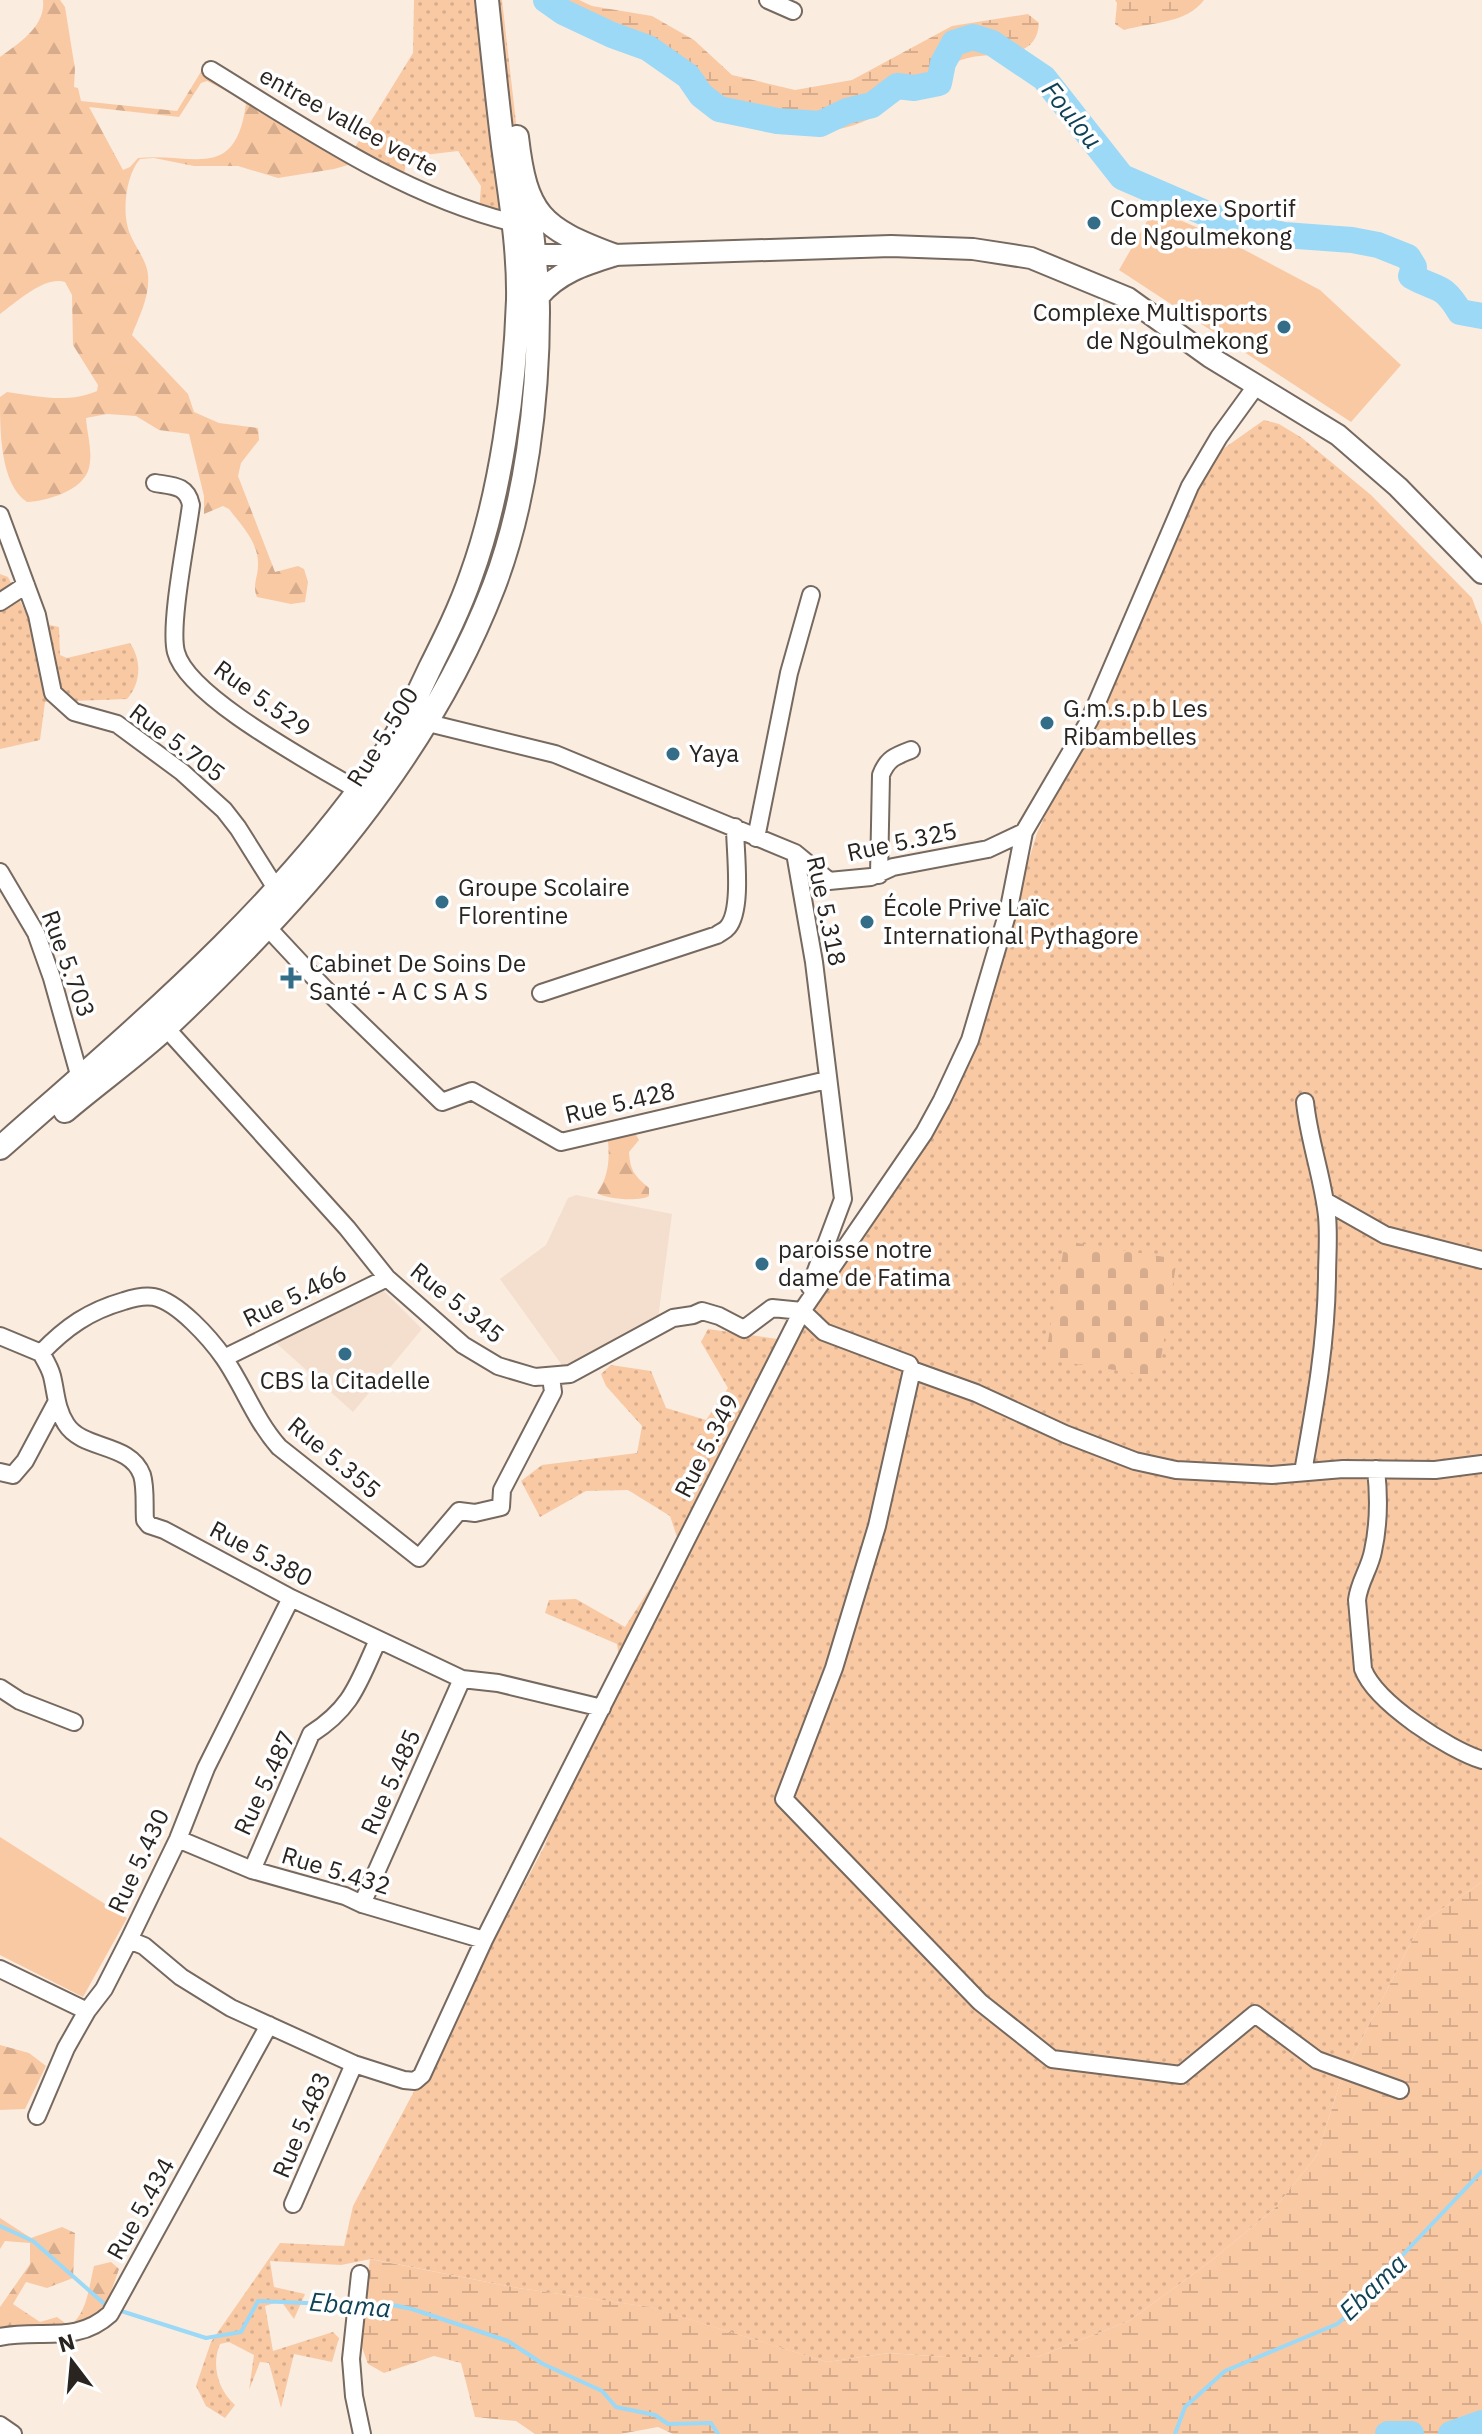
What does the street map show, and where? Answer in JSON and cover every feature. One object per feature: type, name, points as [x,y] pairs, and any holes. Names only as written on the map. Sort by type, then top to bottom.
[{"type":"main road","points":[[487,0],[519,195],[557,231],[613,255]]},
{"type":"main road","points":[[502,0],[519,149],[519,195]]},
{"type":"main road","name":"Rue 5.500","points":[[0,1166],[166,1028],[268,928],[366,796],[473,633],[495,584],[513,517],[527,459],[536,380],[538,296],[514,223],[519,195]]},
{"type":"main road","name":"Rue 5.500","points":[[416,720],[472,575],[501,454],[525,254],[519,195]]},
{"type":"main road","points":[[538,296],[549,283],[567,271],[613,255]]},
{"type":"main road","name":"Rue 5.500","points":[[0,1148],[155,1013],[366,796]]},
{"type":"street","points":[[768,0],[793,11]]},
{"type":"street","name":"entree vallee verte","points":[[211,70],[375,169],[449,204],[478,215],[514,223]]},
{"type":"street","points":[[525,254],[613,255],[891,246],[973,249],[1031,258],[1128,298],[1210,357],[1338,435],[1398,487],[1482,573]]},
{"type":"street","name":"Rue 5.349","points":[[415,2081],[422,2075],[484,1940],[802,1311],[924,1133],[970,1040],[1009,908],[1024,832],[1089,721],[1190,486],[1219,437],[1256,386]]},
{"type":"street","name":"Rue 5.529","points":[[155,483],[182,487],[189,494],[191,505],[175,630],[176,651],[181,663],[199,686],[244,719],[366,796]]},
{"type":"street","name":"Rue 5.705","points":[[0,515],[37,615],[53,693],[74,712],[117,724],[182,772],[224,810],[277,890]]},
{"type":"street","points":[[0,602],[26,585]]},
{"type":"street","points":[[756,838],[789,673],[811,595]]},
{"type":"street","name":"Rue 5.318","points":[[416,720],[555,754],[795,853],[814,962],[827,1080],[838,1145],[838,1178],[843,1199],[802,1311]]},
{"type":"street","points":[[879,875],[881,775],[886,762],[911,750]]},
{"type":"street","points":[[541,993],[717,935],[729,926],[735,907],[735,827]]},
{"type":"street","name":"Rue 5.325","points":[[795,853],[829,881],[879,875],[893,867],[988,849],[1024,832]]},
{"type":"street","name":"Rue 5.703","points":[[0,872],[36,933],[80,1078]]},
{"type":"street","name":"Rue 5.428","points":[[268,928],[325,989],[442,1102],[472,1091],[561,1142],[827,1080]]},
{"type":"street","name":"Rue 5.345","points":[[166,1028],[347,1228],[387,1278],[463,1345],[498,1366],[535,1377],[570,1374],[673,1318],[702,1311],[744,1329],[772,1308],[802,1311]]},
{"type":"street","points":[[1303,1472],[1323,1362],[1327,1316],[1325,1201],[1307,1125],[1305,1102]]},
{"type":"street","points":[[1325,1201],[1385,1235],[1482,1260]]},
{"type":"street","name":"Rue 5.466","points":[[224,1358],[387,1278]]},
{"type":"street","name":"Rue 5.355","points":[[41,1353],[62,1331],[87,1315],[137,1297],[155,1297],[196,1325],[224,1358],[265,1431],[279,1447],[419,1558],[459,1511],[475,1513],[501,1507],[502,1490],[553,1392],[551,1377]]},
{"type":"street","points":[[802,1311],[824,1332],[909,1364],[912,1370],[877,1526],[834,1668],[784,1799],[980,2002],[1052,2059],[1181,2075],[1255,2014],[1317,2060],[1400,2090]]},
{"type":"street","points":[[0,1336],[41,1353]]},
{"type":"street","name":"Rue 5.380","points":[[41,1353],[52,1374],[56,1403],[66,1425],[84,1439],[113,1449],[133,1461],[142,1476],[145,1520],[149,1525],[164,1530],[291,1598],[462,1679],[524,1689],[602,1708]]},
{"type":"street","points":[[912,1370],[976,1393],[1065,1434],[1135,1461],[1176,1470],[1272,1475],[1376,1469],[1435,1470],[1482,1464]]},
{"type":"street","points":[[0,1472],[13,1475],[25,1461],[56,1403]]},
{"type":"street","points":[[1376,1469],[1379,1501],[1373,1552],[1357,1600],[1366,1678],[1387,1701],[1432,1736],[1466,1755],[1482,1760]]},
{"type":"street","name":"Rue 5.430","points":[[291,1598],[206,1768],[178,1839],[129,1940],[144,1946],[181,1977],[231,2008],[354,2064],[415,2081]]},
{"type":"street","name":"Rue 5.487","points":[[252,1870],[311,1734],[332,1721],[347,1705],[378,1640]]},
{"type":"street","name":"Rue 5.485","points":[[362,1904],[462,1679]]},
{"type":"street","points":[[0,1688],[20,1701],[74,1722]]},
{"type":"street","name":"Rue 5.432","points":[[178,1839],[252,1870],[484,1940]]},
{"type":"street","points":[[37,2116],[66,2048],[104,1989],[129,1940]]},
{"type":"street","points":[[0,1969],[87,2011]]},
{"type":"street","name":"Rue 5.434","points":[[0,2337],[85,2331],[99,2325],[112,2311],[269,2025]]},
{"type":"street","name":"Rue 5.483","points":[[293,2204],[354,2064]]},
{"type":"street","points":[[360,2274],[351,2359],[354,2396],[362,2434]]},
{"type":"street","points":[[0,2425],[13,2434]]},
{"type":"shaded area","points":[[576,1195],[672,1214],[657,1326],[572,1379],[500,1279],[546,1245],[568,1198]]},
{"type":"shaded area","name":"CBS la Citadelle","points":[[367,1289],[383,1290],[422,1329],[353,1412],[275,1342]]},
{"type":"green space","points":[[43,0],[60,0],[65,7],[75,69],[74,87],[78,88],[81,101],[177,111],[202,70],[346,156],[348,165],[278,178],[238,166],[194,166],[154,158],[140,159],[129,181],[126,199],[129,231],[148,275],[146,298],[132,335],[188,394],[194,412],[219,423],[258,428],[259,440],[241,463],[238,476],[275,572],[298,566],[304,569],[308,582],[305,602],[291,604],[257,597],[256,549],[229,509],[223,506],[204,514],[204,496],[189,434],[159,430],[136,416],[107,414],[86,418],[90,462],[80,483],[54,497],[27,502],[11,483],[3,456],[0,397],[7,392],[52,398],[75,397],[97,391],[98,385],[73,345],[72,295],[65,282],[40,286],[0,314],[0,57],[30,33],[43,9]],"holes":[[[207,81],[246,104],[240,129],[232,145],[221,154],[193,159],[138,158],[123,170],[89,107],[179,117],[201,83]]]},
{"type":"green space","points":[[414,0],[502,0],[519,149],[515,224],[479,213],[481,186],[458,151],[407,157],[402,185],[349,157],[413,53]]},
{"type":"green space","points":[[541,0],[579,0],[592,6],[652,16],[694,40],[732,75],[795,90],[852,80],[952,26],[1028,14],[1039,23],[1030,45],[1010,53],[961,60],[925,80],[869,119],[822,132],[785,133],[767,132],[733,121],[704,96],[672,75],[553,17],[543,9]]},
{"type":"green space","points":[[1115,0],[1204,0],[1197,8],[1178,18],[1124,30],[1115,24]]},
{"type":"green space","name":"Complexe Multisports de Ngoulmekong","points":[[1154,209],[1224,239],[1320,290],[1401,365],[1351,422],[1119,270]]},
{"type":"green space","points":[[1264,420],[1279,424],[1302,438],[1371,495],[1472,598],[1482,625],[1482,1882],[1421,1923],[1341,2080],[1317,2155],[1275,2208],[1211,2261],[1129,2321],[1037,2357],[946,2357],[889,2353],[827,2362],[649,2307],[518,2288],[371,2259],[341,2265],[270,2261],[274,2287],[305,2294],[294,2319],[281,2301],[265,2306],[273,2351],[333,2332],[339,2338],[332,2362],[294,2354],[281,2408],[269,2363],[260,2362],[249,2390],[254,2355],[229,2342],[220,2344],[216,2369],[220,2385],[235,2405],[225,2418],[206,2406],[196,2386],[211,2342],[280,2243],[344,2246],[353,2206],[544,1847],[619,1657],[617,1644],[545,1613],[549,1600],[576,1599],[625,1627],[679,1543],[670,1516],[628,1490],[586,1491],[540,1517],[521,1481],[542,1465],[637,1453],[642,1426],[606,1386],[601,1374],[611,1365],[651,1371],[666,1408],[706,1420],[728,1388],[701,1342],[708,1329],[778,1339],[792,1335],[976,1033],[1037,833],[1211,464],[1220,451]]},
{"type":"green space","points":[[0,574],[8,577],[30,621],[59,627],[60,655],[67,658],[130,643],[137,657],[138,672],[135,686],[127,699],[45,702],[40,740],[0,749]]},
{"type":"green space","points":[[607,1133],[635,1133],[639,1140],[629,1152],[632,1169],[649,1188],[649,1196],[623,1199],[597,1193],[608,1164]]},
{"type":"green space","points":[[1065,1241],[1177,1259],[1158,1377],[1045,1359]]},
{"type":"green space","points":[[0,1837],[127,1918],[83,1997],[0,1955]]},
{"type":"green space","points":[[1482,1882],[1482,2434],[673,2434],[658,2427],[620,2434],[535,2434],[516,2421],[475,2417],[461,2363],[434,2356],[384,2373],[368,2364],[359,2339],[370,2259],[518,2288],[650,2307],[827,2362],[889,2353],[946,2357],[1037,2357],[1129,2321],[1211,2261],[1275,2208],[1317,2155],[1341,2080],[1421,1923]]},
{"type":"green space","points":[[0,2045],[29,2053],[46,2066],[25,2109],[0,2110]]},
{"type":"green space","points":[[0,2218],[31,2238],[62,2227],[75,2233],[73,2278],[47,2288],[26,2282],[13,2304],[40,2322],[57,2317],[69,2326],[84,2307],[94,2266],[111,2262],[119,2269],[105,2309],[76,2338],[0,2338],[0,2307],[30,2264],[30,2243],[5,2241],[0,2249]]},
{"type":"waterway","name":"Foulou","points":[[546,0],[563,12],[648,48],[688,76],[701,95],[719,109],[777,121],[820,124],[847,111],[872,105],[897,86],[914,88],[939,83],[943,63],[954,43],[973,37],[992,43],[1044,78],[1122,177],[1219,219],[1284,235],[1378,245],[1408,257],[1414,267],[1411,276],[1443,291],[1460,312],[1482,316]]},
{"type":"waterway","name":"Ebama","points":[[1175,2434],[1185,2407],[1225,2371],[1337,2324],[1370,2297],[1396,2262],[1482,2171]]},
{"type":"waterway","name":"Ebama","points":[[0,2226],[33,2241],[109,2308]]},
{"type":"waterway","name":"Ebama","points":[[118,2310],[206,2338],[241,2332],[258,2301],[353,2305]]},
{"type":"waterway","name":"Ebama","points":[[362,2305],[388,2304],[412,2309],[508,2341],[543,2364],[602,2391],[616,2407],[655,2415],[668,2424],[711,2423],[718,2434]]},
{"type":"waterway","name":"Foulou","points":[[1451,2434],[1482,2423]]},
{"type":"waterway","name":"Foulou","points":[[1388,2434],[1411,2434]]},
{"type":"place","name":"Complexe Sportif de Ngoulmekong","points":[[1094,223]]},
{"type":"place","name":"Complexe Multisports de Ngoulmekong","points":[[1284,327]]},
{"type":"place","name":"G.m.s.p.b Les Ribambelles","points":[[1047,723]]},
{"type":"place","name":"Yaya","points":[[673,754]]},
{"type":"place","name":"Groupe Scolaire Florentine","points":[[442,902]]},
{"type":"place","name":"École Prive Laïc International Pythagore","points":[[867,922]]},
{"type":"place","name":"Cabinet De Soins De Santé - A C S A S","points":[[291,978]]},
{"type":"place","name":"paroisse notre dame de Fatima","points":[[762,1264]]},
{"type":"place","name":"CBS la Citadelle","points":[[345,1354]]}]
